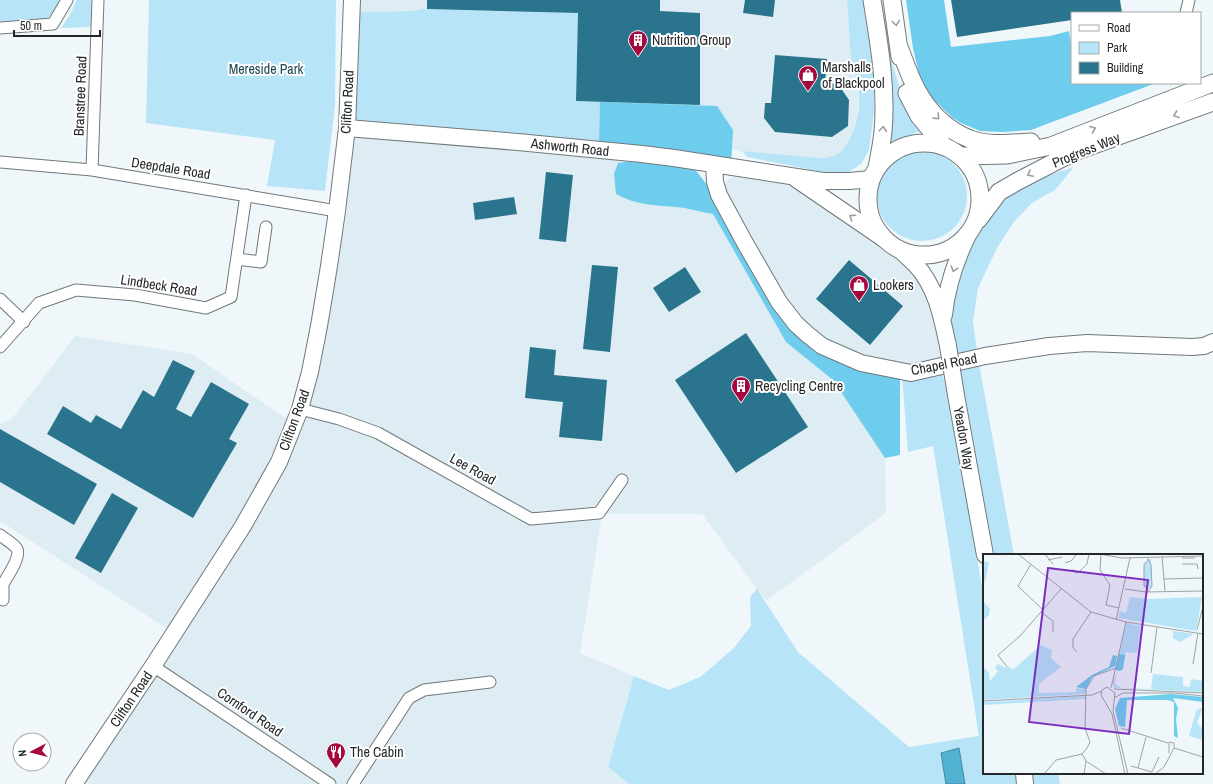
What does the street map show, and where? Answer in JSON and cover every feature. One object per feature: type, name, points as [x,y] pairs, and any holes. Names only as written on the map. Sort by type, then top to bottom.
[{"type":"main road","points":[[872,0],[880,47],[884,97],[883,132],[868,197],[869,212],[875,226],[884,239],[899,249],[918,255],[937,254],[955,246],[972,228],[980,206],[977,178],[973,170],[961,156],[944,146],[925,142],[906,145],[890,154],[874,174]]},
{"type":"main road","points":[[892,0],[902,81],[919,116],[944,146]]},
{"type":"main road","points":[[899,47],[918,92],[924,101],[940,120],[958,134],[970,140],[992,143],[1018,143],[1071,137]]},
{"type":"main road","name":"Progress Way","points":[[961,156],[1007,155],[1051,146],[1213,83]]},
{"type":"main road","name":"Progress Way","points":[[972,228],[999,192],[1018,180],[1074,152],[1213,102]]},
{"type":"street","points":[[0,28],[53,24],[67,0]]},
{"type":"street","name":"Branstree Road","points":[[92,170],[98,0]]},
{"type":"street","name":"Clifton Road","points":[[74,784],[153,666],[256,505],[278,462],[300,409],[310,372],[319,326],[330,266],[337,211],[347,128],[352,0]]},
{"type":"street","points":[[1186,12],[1189,0]]},
{"type":"street","name":"Ashworth Road","points":[[347,128],[518,142],[674,158],[823,181],[850,181],[874,174]]},
{"type":"street","name":"Deepdale Road","points":[[0,162],[92,170],[337,211]]},
{"type":"street","name":"Chapel Road","points":[[714,164],[715,182],[719,195],[780,302],[796,324],[822,346],[861,363],[911,373],[984,356],[1049,346],[1087,343],[1192,347],[1204,346],[1213,342]]},
{"type":"street","name":"Ashworth Road","points":[[792,176],[884,239]]},
{"type":"street","name":"Lindbeck Road","points":[[0,347],[24,322],[39,303],[76,290],[135,295],[206,308],[231,297],[246,195]]},
{"type":"street","points":[[237,259],[261,262],[266,228]]},
{"type":"street","name":"Yeadon Way","points":[[943,321],[949,283],[961,250],[972,228]]},
{"type":"street","name":"Yeadon Way","points":[[899,249],[924,275],[936,298],[943,321],[985,554]]},
{"type":"street","points":[[0,299],[24,322]]},
{"type":"street","name":"Lee Road","points":[[300,409],[339,419],[378,432],[531,519],[599,513],[622,480]]},
{"type":"street","points":[[0,535],[17,548],[18,552],[16,563],[2,584],[3,600]]},
{"type":"street","name":"Cornford Road","points":[[153,666],[329,784]]},
{"type":"street","points":[[353,784],[409,698],[424,690],[490,682]]},
{"type":"street","points":[[1024,774],[1026,784]]},
{"type":"shaded area","points":[[360,0],[847,0],[852,61],[859,98],[853,132],[847,144],[838,153],[829,157],[808,158],[732,150],[733,130],[717,106],[576,101],[577,13],[421,9],[414,11],[360,12]]},
{"type":"shaded area","points":[[906,0],[944,0],[951,47],[1050,36],[1069,31],[1071,44],[1071,84],[1153,84],[1031,130],[1003,132],[980,131],[953,118],[930,96],[919,74],[913,48]]},
{"type":"shaded area","points":[[600,102],[717,106],[733,130],[731,164],[599,150]]},
{"type":"shaded area","points":[[347,128],[682,159],[786,342],[833,380],[885,458],[886,513],[766,601],[702,514],[602,514],[580,653],[634,676],[608,767],[629,784],[74,784],[174,633],[0,521],[0,423],[11,420],[75,336],[192,354],[294,424]]},
{"type":"shaded area","points":[[633,161],[694,168],[711,190],[790,321],[900,376],[900,455],[885,458],[833,380],[786,342],[713,214],[686,208],[638,202],[623,198],[616,194],[614,174],[618,163]]},
{"type":"shaded area","points":[[739,175],[794,184],[895,254],[922,282],[934,308],[940,361],[913,368],[896,367],[825,343],[779,297],[724,187],[727,181],[732,177]]},
{"type":"shaded area","points":[[959,748],[965,784],[946,784],[941,753]]},
{"type":"green space","points":[[0,0],[67,0],[53,24],[0,28]]},
{"type":"green space","points":[[77,0],[91,0],[93,12],[92,27],[61,28],[71,13]]},
{"type":"green space","name":"Mereside Park","points":[[149,0],[336,0],[335,105],[325,191],[267,186],[275,140],[146,123]]},
{"type":"green space","points":[[847,0],[863,0],[874,68],[874,112],[869,150],[861,164],[849,172],[838,175],[747,157],[742,151],[826,158],[837,154],[847,144],[854,129],[858,113],[859,98],[851,54]]},
{"type":"green space","points":[[421,9],[578,13],[576,101],[717,106],[733,130],[731,164],[355,129],[360,12],[414,11]]},
{"type":"green space","points":[[891,59],[900,89],[921,132],[917,132],[888,144]]},
{"type":"green space","points":[[922,151],[939,155],[954,164],[963,179],[967,196],[963,213],[954,228],[939,237],[922,241],[905,237],[890,228],[881,213],[877,196],[881,179],[890,164],[905,155]]},
{"type":"green space","points":[[1074,167],[1055,190],[1032,203],[1013,223],[997,248],[978,288],[973,321],[977,351],[957,357],[950,317],[951,300],[967,257],[978,234],[1000,203],[1020,188],[1026,184]]},
{"type":"green space","points":[[979,364],[1014,554],[991,554],[960,368]]},
{"type":"green space","points":[[942,371],[958,445],[983,593],[983,774],[1016,774],[1018,784],[629,784],[608,767],[634,676],[669,690],[700,677],[733,649],[751,626],[750,597],[757,589],[798,652],[909,747],[979,736],[933,446],[908,452],[902,376]]},
{"type":"green space","points":[[1032,774],[1058,774],[1060,784],[1034,784]]},
{"type":"building","name":"Nutrition Group","points":[[427,0],[660,0],[660,11],[700,13],[700,105],[576,101],[578,13],[427,9]]},
{"type":"building","points":[[745,0],[775,0],[773,17],[743,13]]},
{"type":"building","points":[[951,0],[1120,0],[1122,12],[1071,12],[1071,20],[957,37]]},
{"type":"building","name":"Marshalls of Blackpool","points":[[775,55],[827,59],[825,83],[838,84],[849,100],[848,126],[832,137],[775,132],[764,118],[765,103],[771,103]]},
{"type":"building","points":[[546,172],[573,175],[566,242],[539,239]]},
{"type":"building","points":[[514,197],[517,214],[475,220],[473,203]]},
{"type":"building","name":"Lookers","points":[[849,260],[903,306],[870,345],[816,299]]},
{"type":"building","points":[[592,265],[618,267],[610,352],[583,349]]},
{"type":"building","points":[[685,267],[701,292],[669,312],[653,288]]},
{"type":"building","name":"Recycling Centre","points":[[746,333],[808,427],[736,473],[675,380]]},
{"type":"building","points":[[530,347],[556,350],[554,375],[607,380],[602,441],[559,437],[563,402],[525,398]]},
{"type":"building","points":[[173,360],[195,371],[176,409],[191,417],[211,382],[249,404],[229,439],[237,443],[193,518],[47,434],[63,406],[91,423],[96,415],[121,429],[143,390],[154,397]]},
{"type":"building","points":[[0,429],[97,484],[74,525],[0,482]]},
{"type":"building","points":[[112,493],[138,508],[101,573],[75,558]]},
{"type":"place","name":"Nutrition Group","points":[[638,57]]},
{"type":"place","name":"Marshalls of Blackpool","points":[[808,92]]},
{"type":"place","name":"Lookers","points":[[859,302]]},
{"type":"place","name":"Recycling Centre","points":[[741,403]]},
{"type":"place","name":"The Cabin","points":[[336,769]]}]
